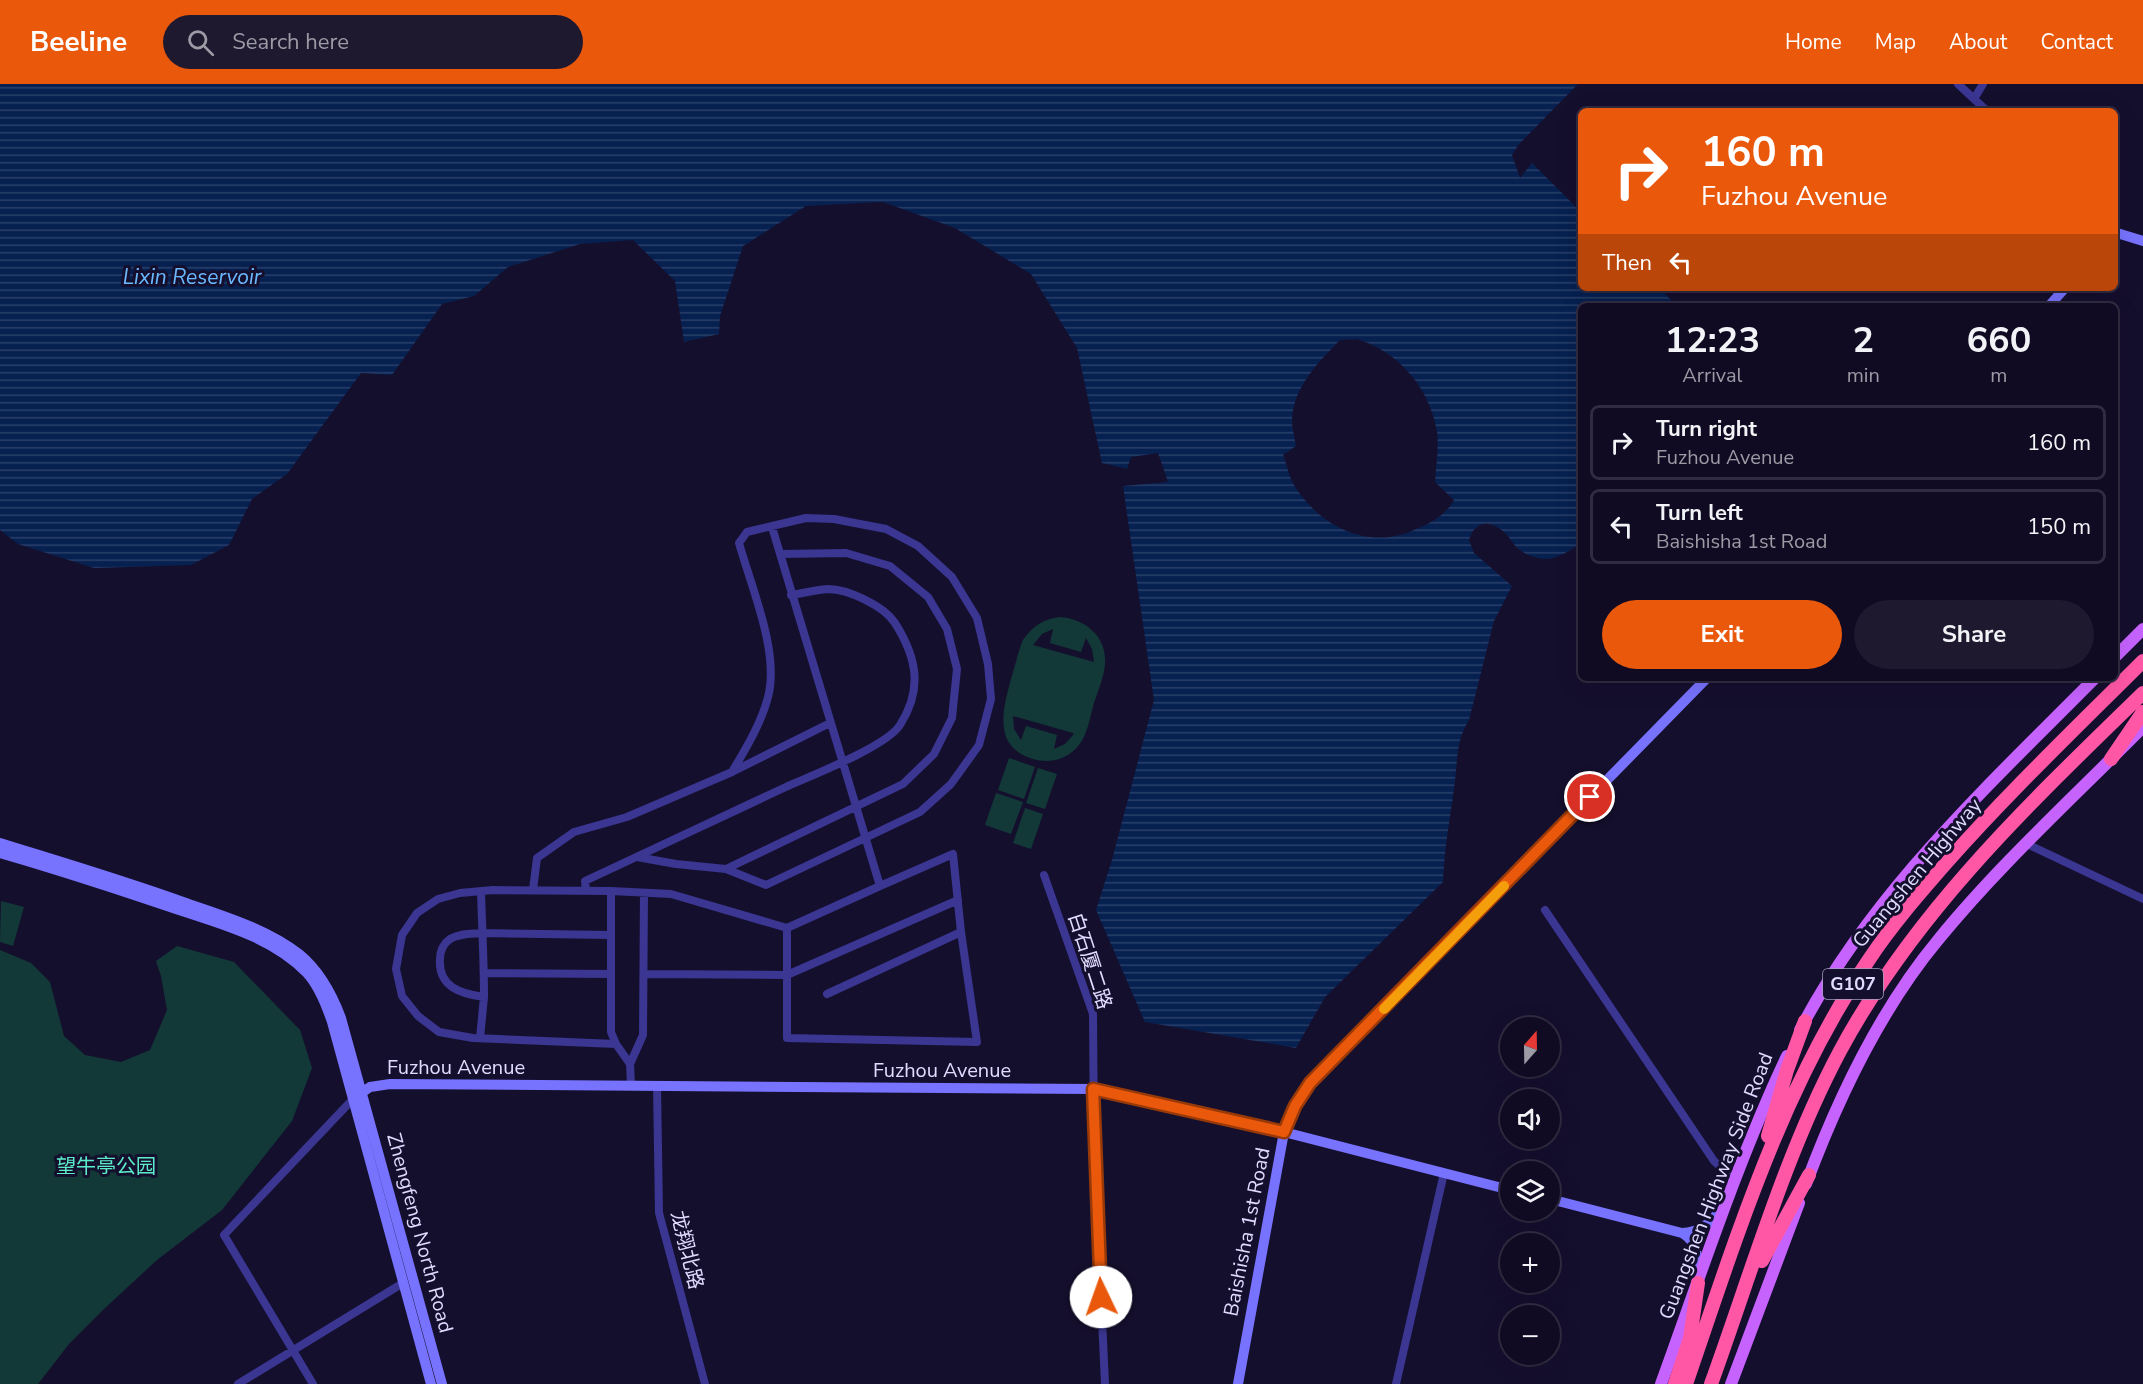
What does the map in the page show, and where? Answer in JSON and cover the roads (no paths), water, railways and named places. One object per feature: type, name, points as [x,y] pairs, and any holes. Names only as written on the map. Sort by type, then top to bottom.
[{"type":"highway","name":"Guangshen Highway","points":[[1686,1384],[1750,1199],[1799,1084],[1868,960],[1905,911],[1985,820],[2143,661]]},
{"type":"highway","name":"Guangshen Highway","points":[[1711,1384],[1787,1171],[1812,1109],[1841,1050],[1879,986],[1945,897],[1993,843],[2143,693]]},
{"type":"highway","points":[[2111,759],[2143,712]]},
{"type":"highway","points":[[1750,1199],[1780,1093],[1805,1021]]},
{"type":"highway","points":[[1742,1297],[1809,1175]]},
{"type":"highway","points":[[1675,1384],[1692,1327],[1698,1283]]},
{"type":"main road","points":[[2118,654],[2143,629]]},
{"type":"main road","name":"Guangshen Highway Side Road","points":[[1661,1384],[1728,1197],[1765,1103],[1805,1021],[1831,976],[1867,923],[1912,867],[1968,805],[2092,681]]},
{"type":"main road","points":[[1731,1384],[1809,1175],[1851,1079],[1911,975],[1971,902],[2143,727]]},
{"type":"street","points":[[1958,84],[1984,108]]},
{"type":"street","points":[[1974,99],[1983,84]]},
{"type":"street","points":[[2118,234],[2143,241]]},
{"type":"street","points":[[2052,303],[2062,291]]},
{"type":"street","points":[[637,857],[726,869],[766,885],[920,812],[951,784],[979,745],[991,699],[988,664],[977,618],[952,578],[918,546],[886,529],[834,519],[806,518],[747,532],[739,543],[770,652],[769,695],[755,731],[732,772]]},
{"type":"street","points":[[772,527],[880,886]]},
{"type":"street","points":[[726,869],[903,784],[934,754],[952,718],[957,669],[947,629],[928,597],[890,566],[846,553],[780,554]]},
{"type":"street","points":[[586,890],[585,880],[886,740],[899,726],[911,700],[915,673],[909,646],[893,620],[864,598],[829,589],[791,595]]},
{"type":"street","name":"Baishisha 1st Road","points":[[1238,1384],[1284,1132],[1295,1106],[1310,1083],[1704,681]]},
{"type":"street","points":[[533,890],[537,858],[574,832],[627,818],[732,772],[830,723]]},
{"type":"street","name":"Fuzhou Avenue","points":[[0,843],[117,879],[243,923],[284,944],[315,969],[334,1000],[362,1092]]},
{"type":"street","points":[[2027,844],[2143,899]]},
{"type":"street","points":[[0,853],[104,884],[238,930],[277,950],[302,968],[318,988],[332,1022],[352,1099],[224,1235],[314,1384]]},
{"type":"street","points":[[616,1044],[480,1038],[439,1032],[418,1016],[402,996],[396,969],[402,935],[417,913],[438,899],[460,893],[481,891],[533,890],[670,894],[787,928],[953,854],[976,1042],[788,1038],[787,928]]},
{"type":"street","name":"白石厦二路","points":[[1044,875],[1093,1014],[1093,1089],[1105,1384]]},
{"type":"street","points":[[480,1038],[484,997],[481,891]]},
{"type":"street","points":[[611,891],[611,1032],[616,1044],[630,1064]]},
{"type":"street","points":[[631,1086],[630,1064],[643,1035],[644,893]]},
{"type":"street","points":[[644,974],[787,975],[958,900]]},
{"type":"street","points":[[1545,909],[1714,1161],[1719,1167],[1736,1176]]},
{"type":"street","points":[[827,994],[961,932]]},
{"type":"street","points":[[484,997],[465,994],[449,985],[441,974],[441,949],[448,940],[461,934],[482,933],[611,935]]},
{"type":"street","points":[[484,972],[611,974]]},
{"type":"street","name":"Fuzhou Avenue","points":[[352,1099],[362,1092],[390,1083],[1093,1089],[1284,1132],[1500,1187]]},
{"type":"street","name":"龙翔北路","points":[[657,1086],[659,1214],[705,1384]]},
{"type":"street","name":"Zhengfeng North Road","points":[[362,1092],[442,1384]]},
{"type":"street","name":"Zhengfeng North Road","points":[[352,1099],[431,1384]]},
{"type":"street","points":[[1396,1384],[1444,1173]]},
{"type":"street","points":[[1682,1233],[1696,1231],[1710,1222],[1728,1197]]},
{"type":"street","points":[[1560,1202],[1688,1236],[1698,1258],[1698,1283]]},
{"type":"street","points":[[238,1384],[403,1282]]},
{"type":"water","name":"Lixin Reservoir","points":[[0,84],[1578,84],[1519,144],[1512,155],[1520,178],[1532,163],[1578,209],[1578,291],[1662,291],[1674,303],[1578,303],[1578,546],[1551,559],[1543,559],[1522,552],[1504,532],[1493,525],[1483,524],[1472,534],[1469,540],[1474,553],[1512,586],[1494,621],[1469,720],[1461,736],[1443,882],[1325,997],[1296,1048],[1145,1022],[1096,910],[1112,860],[1154,700],[1123,486],[1168,482],[1158,453],[1131,457],[1127,469],[1102,463],[1077,348],[1031,274],[955,228],[883,202],[806,206],[743,246],[720,316],[719,334],[684,342],[675,281],[633,240],[580,244],[508,267],[474,296],[442,304],[392,375],[361,373],[287,474],[252,499],[229,545],[191,565],[94,568],[18,544],[0,530]],"holes":[[[1357,339],[1386,353],[1410,374],[1427,401],[1437,432],[1435,482],[1454,500],[1442,515],[1426,525],[1397,536],[1379,538],[1346,531],[1317,512],[1304,500],[1294,485],[1283,455],[1296,446],[1292,425],[1293,410],[1301,387],[1315,367],[1340,340]]]},
{"type":"park label","name":"望牛亭公园","points":[[106,1166]]}]
